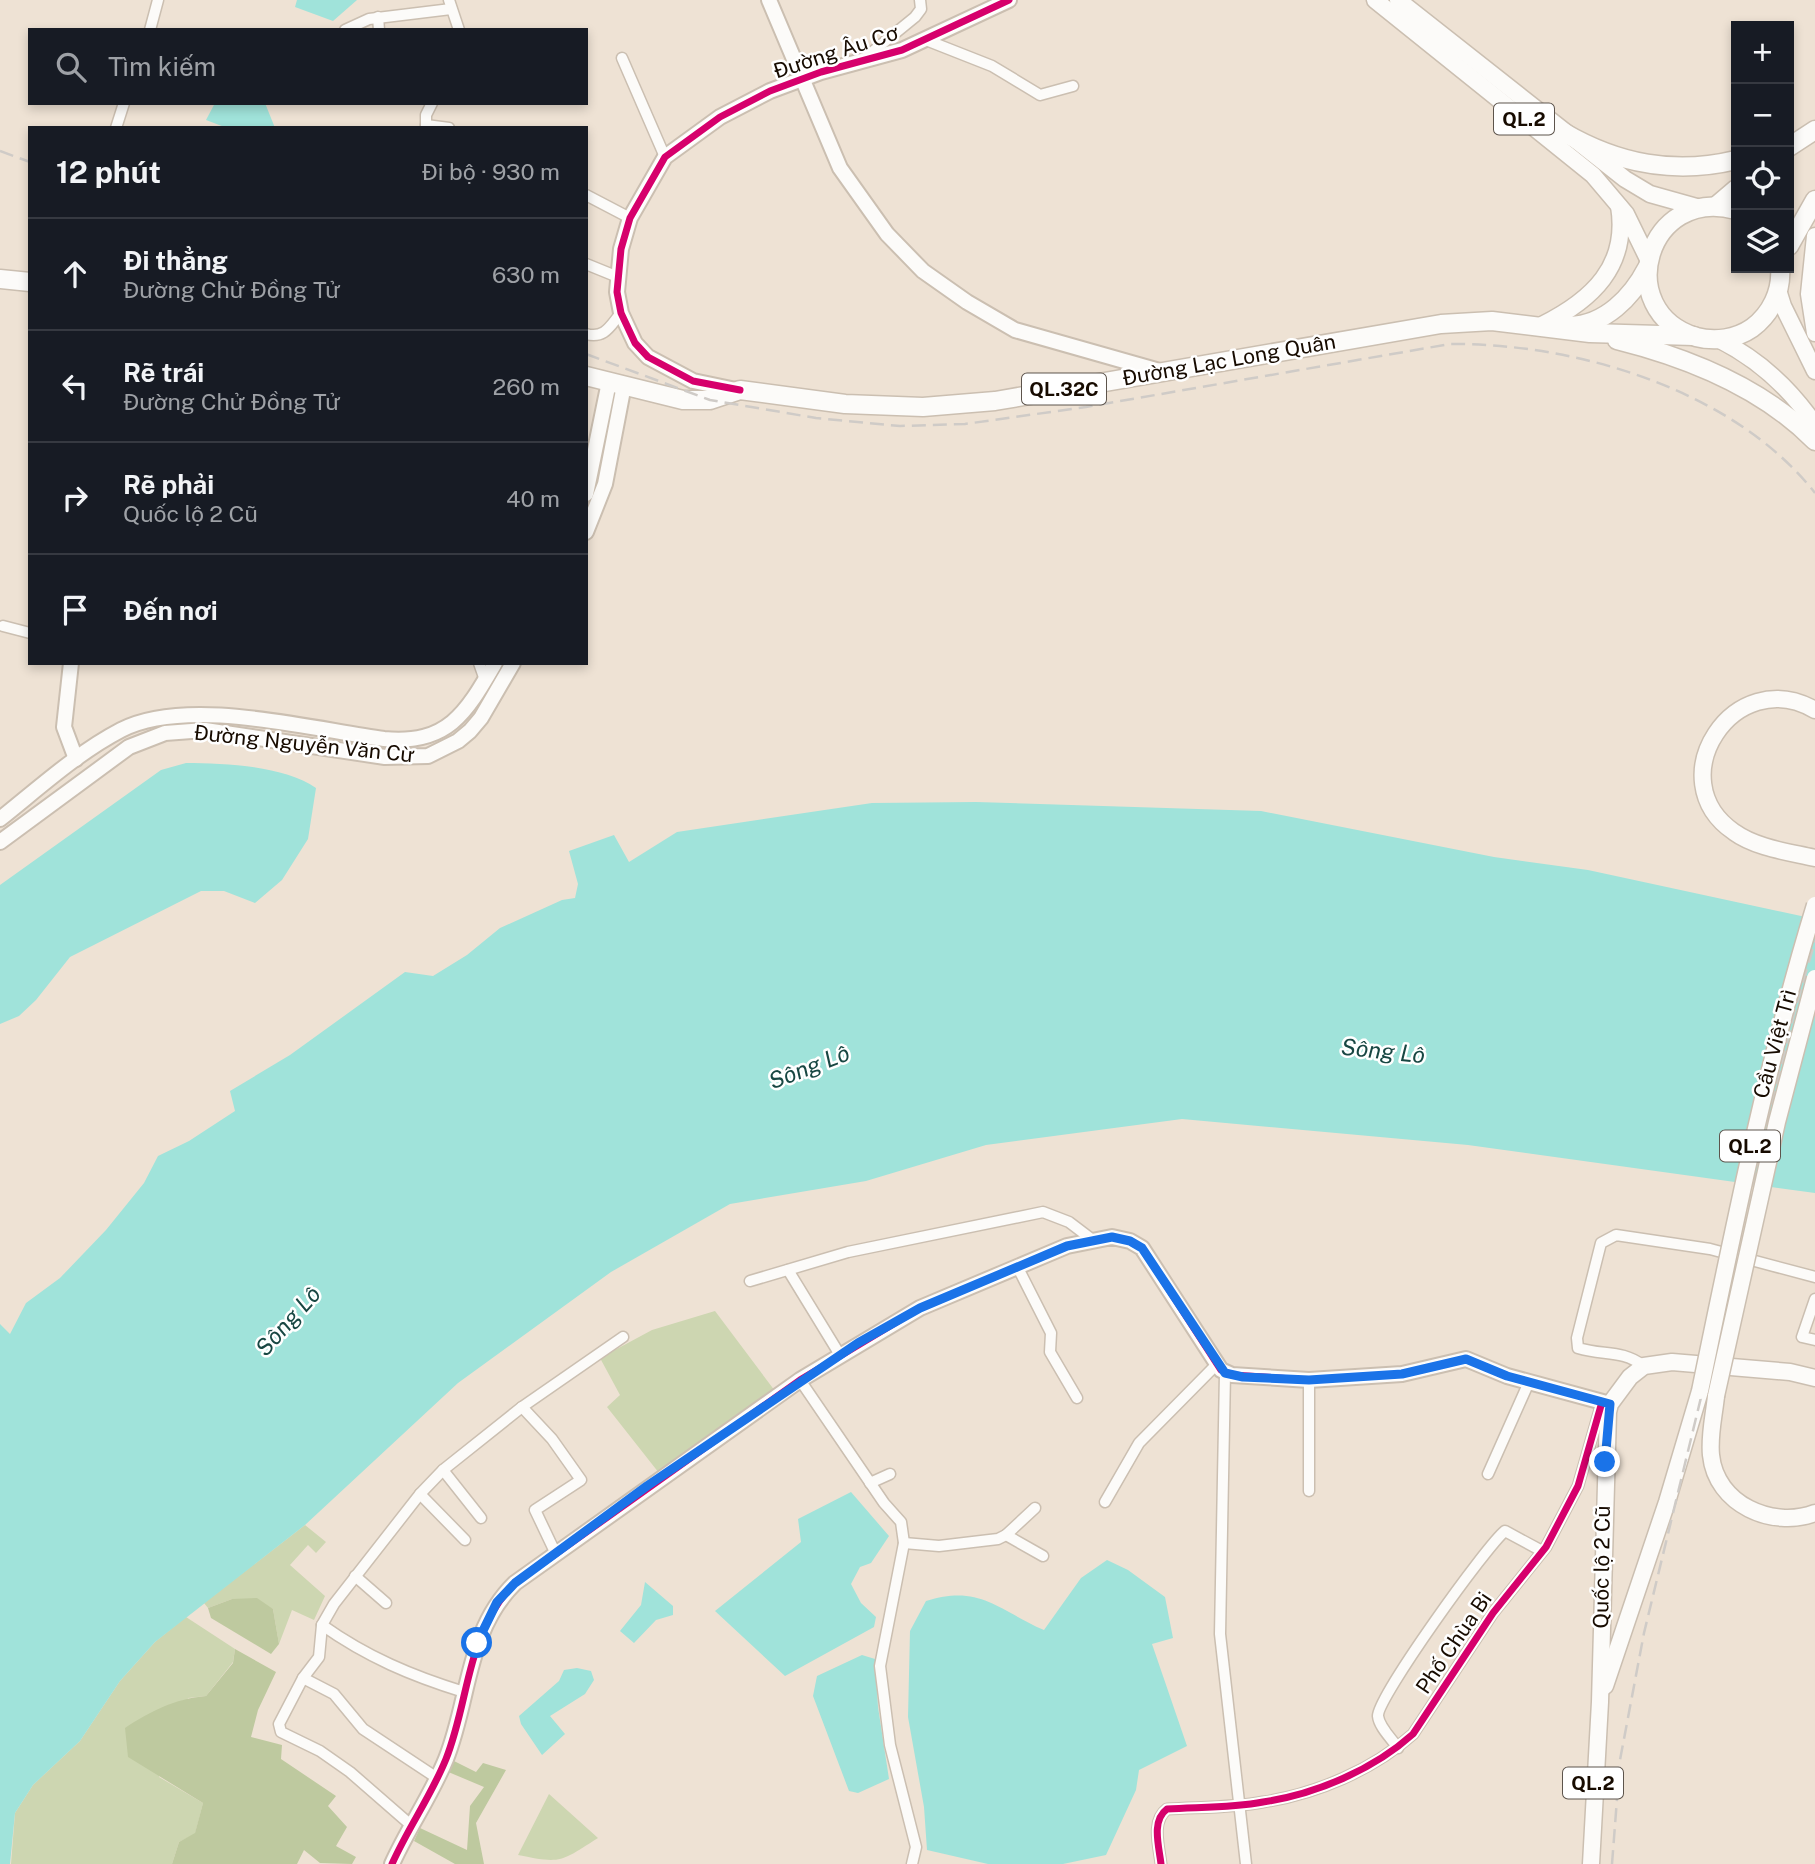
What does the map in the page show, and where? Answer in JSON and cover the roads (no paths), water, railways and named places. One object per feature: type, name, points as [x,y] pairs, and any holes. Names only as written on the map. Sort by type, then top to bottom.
[{"type":"highway","points":[[1794,142],[1815,130]]},
{"type":"highway","points":[[1563,132],[1601,152],[1646,165],[1687,167],[1731,161]]},
{"type":"highway","name":"Đường Lạc Long Quân","points":[[588,376],[683,400],[710,400],[740,390],[845,404],[923,407],[995,401],[1441,324],[1492,321],[1574,326],[1600,317],[1625,300],[1648,264],[1655,241],[1667,226],[1682,214],[1708,207],[1731,192]]},
{"type":"highway","points":[[1794,237],[1815,200]]},
{"type":"highway","name":"QL.2","points":[[1708,207],[1731,209]]},
{"type":"highway","name":"QL.2","points":[[1648,264],[1650,290],[1659,310],[1674,326],[1694,336],[1718,339],[1738,335],[1756,324],[1770,309],[1780,274]]},
{"type":"highway","points":[[0,279],[28,282]]},
{"type":"highway","name":"Đường Lạc Long Quân","points":[[1542,325],[1590,333],[1694,336]]},
{"type":"highway","points":[[1590,333],[1656,351],[1731,380],[1775,407],[1815,441]]},
{"type":"main road","name":"QL.2","points":[[1375,0],[1584,167],[1619,204],[1637,232],[1648,264]]},
{"type":"main road","name":"QL.2","points":[[1398,0],[1563,132],[1638,187],[1663,198],[1708,207]]},
{"type":"main road","points":[[1542,325],[1582,302],[1608,274],[1621,238],[1619,204]]},
{"type":"main road","points":[[1815,236],[1810,294],[1815,333]]},
{"type":"main road","name":"QL.2","points":[[1780,274],[1783,306],[1815,371]]},
{"type":"main road","name":"QL.2","points":[[1718,339],[1748,356],[1778,380],[1815,425]]},
{"type":"main road","points":[[1815,710],[1792,701],[1776,699],[1742,708],[1716,731],[1706,752],[1703,775],[1711,805],[1734,833],[1757,844],[1815,858]]},
{"type":"main road","name":"Cầu Việt Trì","points":[[1700,1391],[1756,1120],[1783,1009],[1815,905]]},
{"type":"main road","name":"Cầu Việt Trì","points":[[1815,978],[1777,1122],[1716,1396],[1711,1456],[1717,1474],[1730,1494],[1748,1509],[1770,1517],[1794,1518],[1815,1513]]},
{"type":"main road","points":[[1606,1403],[1644,1366],[1672,1362],[1790,1372],[1815,1378]]},
{"type":"main road","name":"Quốc lộ 2 Cũ","points":[[1600,1702],[1667,1502],[1700,1391]]},
{"type":"main road","name":"Quốc lộ 2 Cũ","points":[[1591,1864],[1600,1702],[1606,1403]]},
{"type":"street","points":[[151,28],[158,0]]},
{"type":"street","points":[[769,0],[840,168],[887,234],[923,271],[967,302],[1015,330],[1164,372]]},
{"type":"street","points":[[860,62],[915,18],[921,9],[920,0]]},
{"type":"street","name":"Đường Âu Cơ","points":[[740,390],[694,381],[648,358],[635,343],[621,313],[618,277],[621,249],[630,218],[665,157],[720,117],[802,78],[926,40],[1009,0]]},
{"type":"street","points":[[350,28],[378,18],[450,5],[457,28]]},
{"type":"street","points":[[378,18],[379,28]]},
{"type":"street","points":[[926,40],[992,66],[1040,95],[1073,86]]},
{"type":"street","points":[[622,58],[665,157]]},
{"type":"street","points":[[117,126],[123,105]]},
{"type":"street","points":[[424,125],[431,105]]},
{"type":"street","points":[[588,196],[630,218]]},
{"type":"street","points":[[588,265],[618,277]]},
{"type":"street","points":[[588,334],[604,334],[621,313]]},
{"type":"street","points":[[588,487],[616,383]]},
{"type":"street","points":[[588,527],[605,484],[616,383]]},
{"type":"street","points":[[3,626],[28,632]]},
{"type":"street","points":[[71,665],[64,727],[76,759]]},
{"type":"street","points":[[480,665],[485,680]]},
{"type":"street","name":"Đường Nguyễn Văn Cừ","points":[[0,819],[76,759],[120,731],[139,723],[184,713],[209,714],[406,741],[423,738],[450,726],[463,714],[494,665]]},
{"type":"street","name":"Đường Nguyễn Văn Cừ","points":[[0,842],[129,747],[165,733],[205,730],[386,757],[428,756],[470,732],[512,665]]},
{"type":"street","points":[[750,1281],[848,1252],[1042,1212],[1069,1222],[1094,1241]]},
{"type":"street","points":[[1644,1366],[1630,1355],[1596,1353],[1578,1348],[1577,1338],[1601,1242],[1608,1237],[1616,1235],[1710,1250],[1815,1277]]},
{"type":"street","points":[[392,1864],[437,1778],[449,1749],[477,1643],[497,1602],[515,1583],[800,1380],[840,1355],[920,1308],[1067,1246],[1121,1238],[1142,1248],[1222,1368],[1243,1377],[1309,1380],[1402,1374],[1466,1359],[1529,1382],[1606,1403]]},
{"type":"street","points":[[1017,1266],[1051,1334],[1051,1352],[1077,1398]]},
{"type":"street","points":[[788,1270],[840,1355]]},
{"type":"street","points":[[1815,1299],[1802,1337],[1815,1340]]},
{"type":"street","points":[[412,1826],[350,1772],[320,1751],[281,1732],[279,1724],[303,1678],[319,1657],[322,1625],[355,1576],[420,1494],[443,1470],[522,1407],[623,1337]]},
{"type":"street","points":[[1105,1502],[1139,1443],[1222,1368]]},
{"type":"street","points":[[1222,1368],[1220,1634],[1246,1864]]},
{"type":"street","points":[[800,1380],[870,1483],[901,1522],[904,1543],[880,1666],[890,1745],[916,1847],[912,1864]]},
{"type":"street","points":[[1309,1380],[1310,1491]]},
{"type":"street","points":[[1488,1474],[1529,1382]]},
{"type":"street","name":"Phố Chùa Bi","points":[[1161,1864],[1157,1823],[1160,1814],[1167,1809],[1264,1802],[1334,1782],[1398,1748],[1422,1721],[1490,1617],[1542,1551],[1578,1486],[1606,1403]]},
{"type":"street","points":[[522,1407],[552,1439],[581,1480],[536,1510],[555,1552]]},
{"type":"street","points":[[443,1470],[481,1518]]},
{"type":"street","points":[[870,1483],[890,1474]]},
{"type":"street","points":[[420,1494],[465,1540]]},
{"type":"street","points":[[904,1543],[939,1546],[1006,1535],[1035,1508]]},
{"type":"street","points":[[1398,1748],[1381,1724],[1380,1709],[1396,1679],[1461,1589],[1505,1531],[1542,1551]]},
{"type":"street","points":[[1006,1535],[1043,1556]]},
{"type":"street","points":[[355,1576],[386,1603]]},
{"type":"street","points":[[322,1625],[376,1660],[411,1676],[464,1692]]},
{"type":"street","points":[[303,1678],[334,1694],[363,1729],[437,1778]]},
{"type":"water","points":[[297,0],[357,0],[333,21],[295,7]]},
{"type":"water","points":[[214,105],[266,105],[274,126],[222,126],[206,120]]},
{"type":"water","points":[[186,763],[236,765],[271,770],[316,788],[308,839],[282,880],[255,903],[224,891],[201,891],[70,957],[36,1000],[19,1016],[0,1024],[0,885],[161,770]]},
{"type":"water","name":"Sông Lô","points":[[976,802],[1261,811],[1494,857],[1588,870],[1815,919],[1815,1193],[1468,1145],[1182,1119],[986,1145],[866,1181],[730,1204],[611,1272],[458,1383],[305,1525],[155,1642],[120,1681],[80,1741],[33,1785],[15,1813],[10,1864],[0,1864],[0,1324],[10,1334],[26,1303],[60,1278],[106,1230],[144,1183],[158,1156],[189,1141],[235,1111],[230,1091],[290,1055],[405,972],[433,976],[467,955],[500,928],[562,900],[575,898],[578,884],[569,851],[614,835],[629,862],[677,832],[872,803]]},
{"type":"water","points":[[851,1492],[889,1536],[871,1563],[860,1567],[851,1584],[861,1603],[876,1617],[874,1627],[785,1676],[715,1611],[801,1542],[798,1519]]},
{"type":"water","points":[[1107,1560],[1128,1570],[1165,1597],[1173,1638],[1152,1644],[1187,1746],[1139,1770],[1136,1790],[1106,1855],[1063,1864],[988,1864],[927,1850],[924,1807],[908,1717],[910,1631],[926,1601],[945,1597],[975,1597],[1044,1630],[1081,1578]]},
{"type":"water","points":[[645,1582],[673,1606],[673,1615],[656,1620],[634,1643],[620,1631],[641,1605]]},
{"type":"water","points":[[862,1655],[875,1659],[878,1707],[889,1779],[858,1793],[849,1791],[813,1696],[817,1676]]},
{"type":"water","points":[[577,1668],[591,1671],[594,1680],[585,1694],[550,1716],[565,1734],[542,1755],[521,1724],[519,1716],[559,1681],[564,1670]]},
{"type":"railway","points":[[0,151],[28,161]]},
{"type":"railway","points":[[588,355],[710,400],[816,418],[900,426],[965,424],[1086,407],[1450,344],[1499,346],[1549,352],[1600,364],[1650,380],[1697,400],[1742,426],[1781,457],[1815,493]]},
{"type":"railway","points":[[1612,1864],[1620,1760],[1644,1633],[1794,1013],[1815,941]]}]
